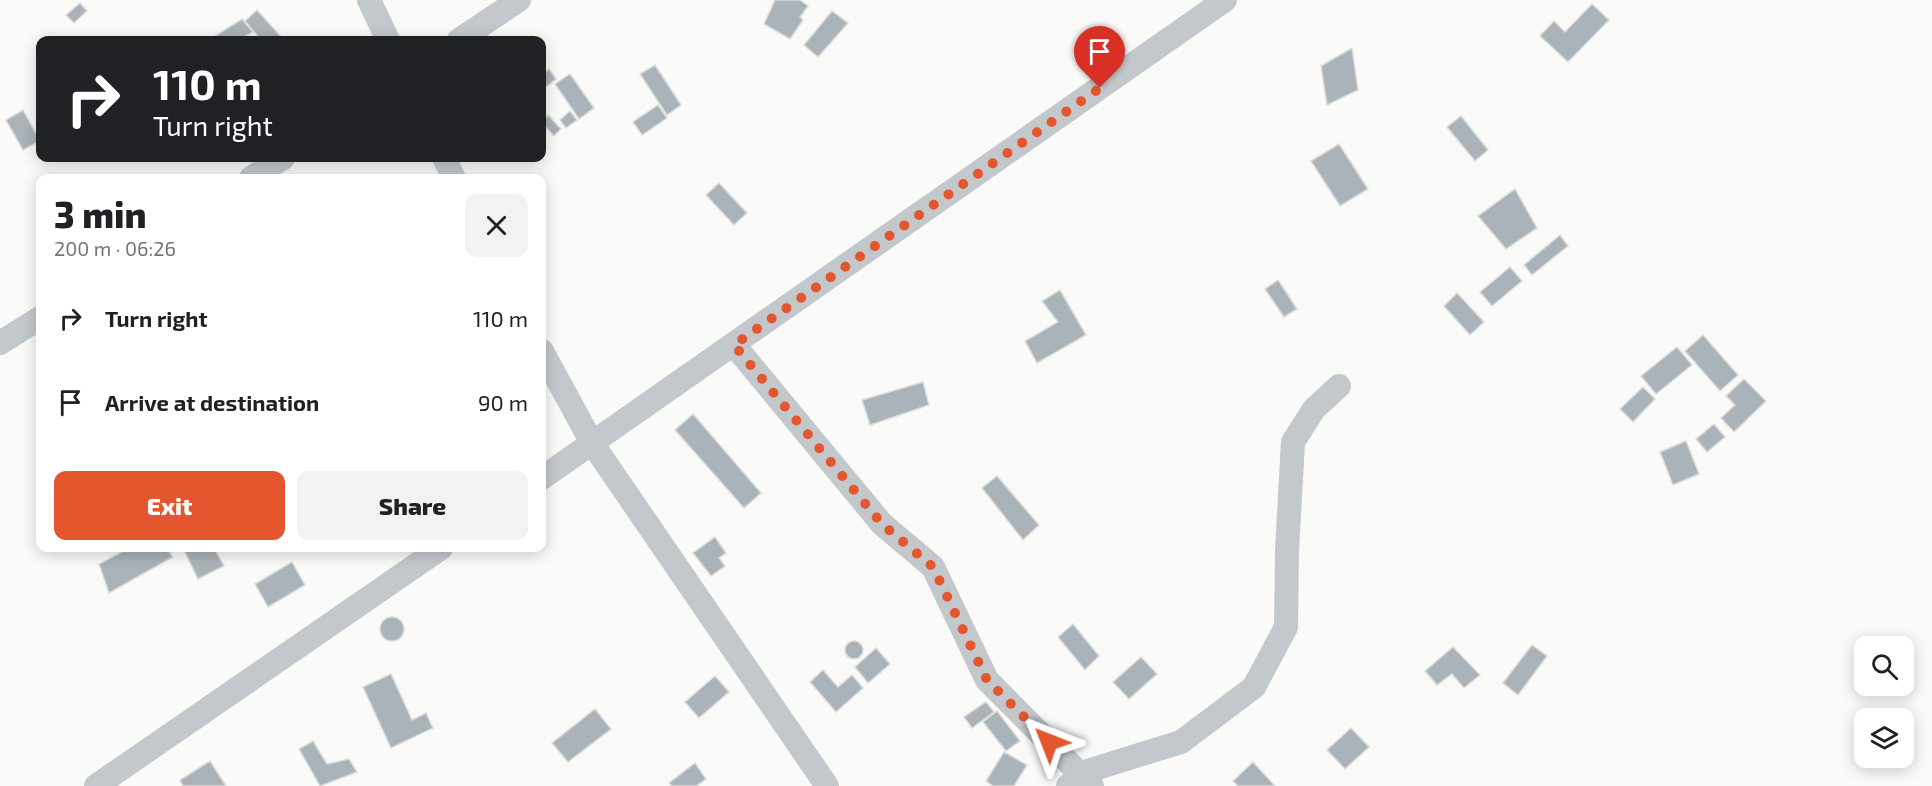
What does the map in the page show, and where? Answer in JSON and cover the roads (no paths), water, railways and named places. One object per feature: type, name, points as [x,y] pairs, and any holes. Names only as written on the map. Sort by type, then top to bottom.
[{"type":"street","points":[[369,0],[386,36]]},
{"type":"street","points":[[465,36],[519,0]]},
{"type":"street","points":[[546,475],[1226,0]]},
{"type":"street","points":[[257,174],[277,162]]},
{"type":"street","points":[[0,342],[36,320]]},
{"type":"street","points":[[734,345],[882,524],[933,567],[987,680],[1080,782],[1181,742],[1254,687],[1286,627],[1287,549],[1293,442],[1314,410],[1339,386]]},
{"type":"street","points":[[546,358],[592,443],[827,786]]},
{"type":"street","points":[[96,786],[435,552]]}]
